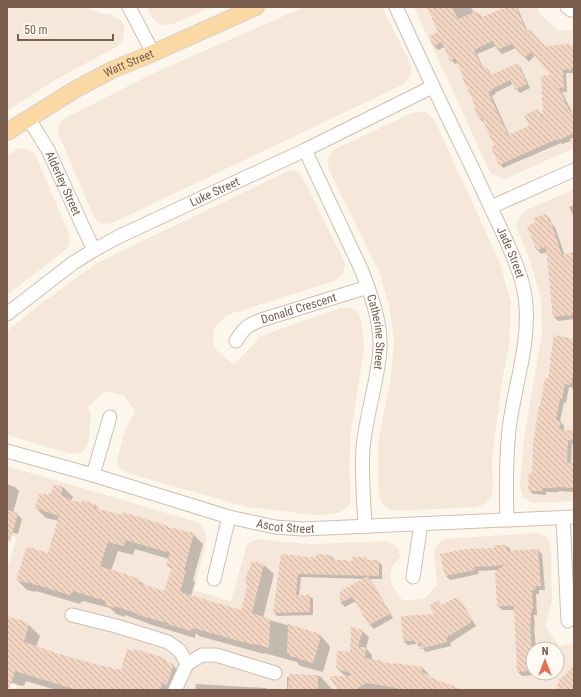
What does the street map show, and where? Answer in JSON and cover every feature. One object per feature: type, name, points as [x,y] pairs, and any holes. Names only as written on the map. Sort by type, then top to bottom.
[{"type":"main road","name":"Watt Street","points":[[7,132],[76,89],[112,70],[256,7]]},
{"type":"street","points":[[129,7],[153,53]]},
{"type":"street","name":"Jade Street","points":[[396,7],[432,87],[491,207],[514,259],[522,284],[526,305],[527,326],[524,354],[509,428],[507,520]]},
{"type":"street","name":"Luke Street","points":[[7,314],[73,263],[120,236],[305,150],[432,87]]},
{"type":"street","name":"Alderley Street","points":[[29,118],[48,150],[94,250]]},
{"type":"street","name":"Catherine Street","points":[[305,150],[362,271],[368,287],[377,322],[380,347],[363,447],[365,527]]},
{"type":"street","points":[[491,207],[574,170]]},
{"type":"street","name":"Donald Crescent","points":[[236,341],[243,330],[251,324],[368,287]]},
{"type":"street","points":[[93,476],[110,417]]},
{"type":"street","name":"Ascot Street","points":[[7,451],[229,517],[275,527],[303,529],[365,527],[569,517]]},
{"type":"street","points":[[214,579],[229,517]]},
{"type":"street","points":[[568,621],[569,517]]},
{"type":"street","points":[[413,577],[421,524]]},
{"type":"street","points":[[72,615],[116,626],[168,642],[180,651],[187,664]]},
{"type":"street","points":[[175,690],[187,664],[202,655],[216,655],[275,673]]},
{"type":"shaded area","points":[[7,7],[83,7],[100,13],[110,14],[122,21],[124,34],[122,41],[118,46],[55,80],[7,111]]},
{"type":"shaded area","points":[[147,7],[211,7],[173,24],[163,25],[156,22]]},
{"type":"shaded area","points":[[304,7],[382,7],[411,65],[409,78],[404,84],[112,223],[103,224],[98,222],[94,217],[58,133],[58,127],[61,122],[67,117],[156,72]]},
{"type":"shaded area","points":[[414,7],[537,7],[540,14],[558,31],[574,30],[574,148],[505,179],[491,174]]},
{"type":"shaded area","points":[[425,112],[434,119],[500,263],[511,303],[509,345],[502,381],[492,459],[493,488],[491,497],[485,504],[475,507],[397,511],[388,509],[381,502],[379,495],[378,444],[391,376],[394,338],[389,306],[380,274],[328,166],[329,156],[333,150],[412,113]]},
{"type":"shaded area","points":[[18,148],[28,150],[35,154],[69,234],[70,243],[67,249],[7,295],[7,156]]},
{"type":"shaded area","points":[[293,170],[298,172],[303,178],[345,263],[344,272],[337,280],[227,315],[213,329],[214,348],[234,365],[261,336],[340,308],[352,308],[358,312],[362,322],[364,349],[351,432],[349,470],[351,493],[350,504],[342,511],[334,514],[314,515],[247,507],[127,473],[119,467],[117,460],[124,434],[135,411],[124,395],[105,391],[88,407],[91,416],[88,445],[81,453],[72,454],[7,435],[7,331],[43,302],[97,263]]},
{"type":"shaded area","points":[[574,189],[574,501],[532,503],[523,497],[520,487],[524,438],[542,333],[541,299],[530,261],[516,226],[520,216],[527,210]]},
{"type":"shaded area","points":[[7,466],[197,522],[203,528],[207,538],[194,590],[231,601],[247,544],[257,539],[313,544],[387,541],[395,545],[399,550],[400,557],[392,567],[390,576],[392,585],[402,600],[413,600],[425,598],[437,585],[434,553],[437,545],[444,539],[536,533],[543,535],[549,540],[551,550],[552,601],[545,626],[556,641],[525,641],[525,681],[565,681],[565,645],[574,643],[574,690],[15,690],[17,683],[7,680],[7,569],[17,537],[7,534]]},
{"type":"building","points":[[427,7],[452,7],[458,19],[477,11],[480,18],[507,7],[516,7],[527,32],[530,29],[545,46],[569,44],[569,46],[574,46],[574,69],[563,70],[564,91],[562,88],[559,88],[570,112],[574,110],[574,133],[499,165],[491,147],[494,146],[482,118],[479,119],[474,109],[476,108],[455,58],[450,61],[442,42],[433,46],[429,36],[438,32]],"holes":[[[493,41],[497,50],[511,44],[524,58],[531,52],[551,75],[541,76],[543,120],[538,109],[524,115],[529,126],[508,135],[488,92],[510,80],[515,90],[527,84],[518,63],[490,75],[486,66],[482,68],[474,50]]]},
{"type":"building","points":[[546,214],[549,222],[551,222],[562,255],[574,252],[574,315],[553,317],[546,247],[536,250],[527,226],[535,223],[533,218]]},
{"type":"building","points":[[554,335],[574,339],[574,369],[571,385],[565,384],[562,399],[560,399],[556,420],[561,421],[559,429],[574,431],[574,441],[568,440],[567,463],[574,463],[574,488],[555,487],[542,488],[542,491],[528,491],[529,473],[532,473],[533,444],[539,406],[545,378],[548,379]]},
{"type":"building","points":[[54,484],[63,487],[61,495],[81,503],[82,500],[95,504],[94,508],[122,515],[123,512],[168,527],[194,533],[180,592],[241,610],[248,583],[245,583],[252,561],[264,564],[252,613],[270,619],[269,648],[193,628],[191,631],[184,629],[138,615],[115,606],[115,608],[105,605],[106,601],[73,591],[70,595],[16,580],[28,547],[48,553],[59,516],[35,508],[40,493],[48,495],[49,493],[51,494]],"holes":[[[126,540],[170,553],[166,565],[172,567],[164,591],[140,584],[140,579],[100,566],[108,542],[124,546]]]},
{"type":"building","points":[[7,510],[18,513],[10,542],[7,541]]},
{"type":"building","points":[[494,545],[507,545],[507,551],[538,549],[541,586],[535,586],[536,590],[532,590],[533,611],[531,611],[530,623],[531,641],[525,641],[525,672],[517,672],[514,606],[497,606],[495,571],[506,564],[474,567],[475,570],[445,576],[440,554],[467,549],[494,548]]},
{"type":"building","points":[[281,554],[316,558],[316,554],[331,555],[331,559],[352,561],[352,557],[366,557],[366,560],[379,560],[379,576],[298,574],[296,595],[310,595],[310,612],[273,613]]},
{"type":"building","points":[[368,576],[390,614],[369,625],[352,597],[340,603],[340,591]]},
{"type":"building","points":[[454,598],[458,598],[473,621],[446,638],[447,642],[420,649],[422,643],[415,644],[415,641],[403,641],[401,616],[434,614],[429,606],[438,600],[442,605]]},
{"type":"building","points":[[7,616],[29,624],[24,642],[71,658],[121,670],[127,649],[134,651],[135,649],[165,658],[164,661],[174,664],[167,685],[162,683],[160,690],[77,690],[15,671],[9,689],[7,689]]},
{"type":"building","points":[[288,624],[320,634],[319,637],[321,637],[313,663],[290,656],[290,654],[287,653]]},
{"type":"building","points":[[351,627],[363,630],[358,647],[366,647],[365,658],[394,664],[423,667],[422,672],[430,677],[462,690],[405,690],[366,683],[355,690],[337,690],[329,676],[350,676],[350,673],[336,669],[337,651],[350,652]]},
{"type":"building","points":[[574,666],[574,690],[556,690],[559,681],[565,681],[565,674]]},
{"type":"building","points":[[289,674],[318,675],[318,690],[288,690]]}]
